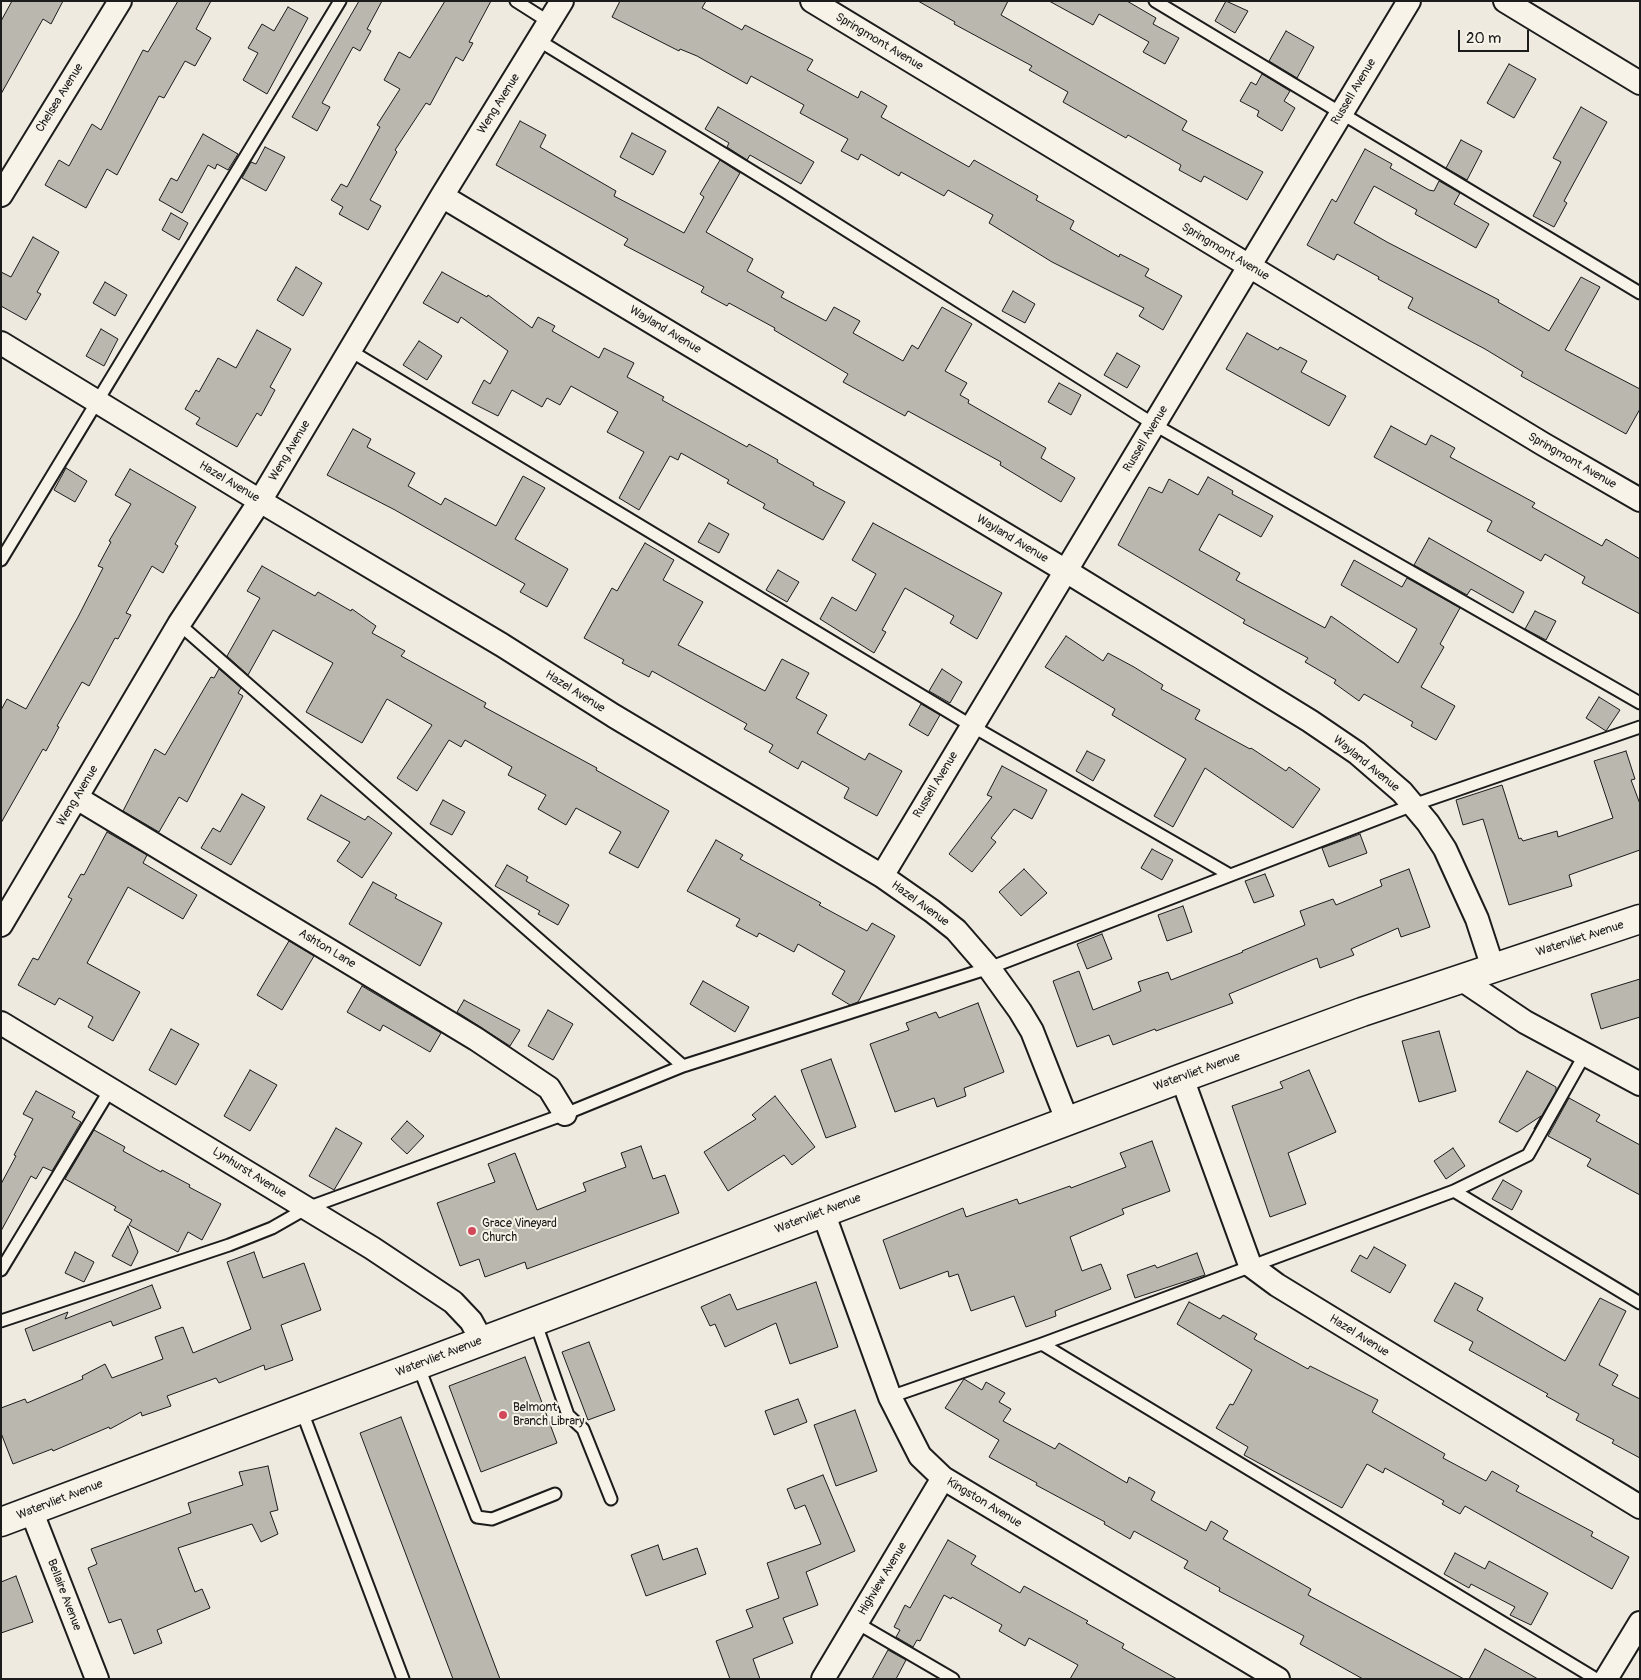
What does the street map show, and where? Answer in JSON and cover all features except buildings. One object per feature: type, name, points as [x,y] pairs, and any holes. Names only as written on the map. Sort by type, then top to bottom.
[{"type":"street","name":"Chelsea Avenue","points":[[1,195],[120,1]]},
{"type":"street","name":"Weng Avenue","points":[[1,925],[179,624],[260,501],[442,196],[562,1]]},
{"type":"street","name":"Springmont Avenue","points":[[812,1],[1640,500]]},
{"type":"street","name":"Russell Avenue","points":[[882,876],[1409,1]]},
{"type":"street","points":[[1505,1],[1640,83]]},
{"type":"street","name":"Wayland Avenue","points":[[442,196],[1066,571],[1318,726],[1357,753],[1402,792],[1445,849],[1462,882],[1477,919],[1493,968]]},
{"type":"street","name":"Hazel Avenue","points":[[1,343],[882,876],[956,930],[989,968],[1032,1031],[1067,1120]]},
{"type":"street","name":"Ashton Lane","points":[[77,798],[476,1039],[549,1088],[565,1114]]},
{"type":"street","name":"Watervliet Avenue","points":[[1,1522],[1067,1120],[1461,979],[1640,919]]},
{"type":"street","points":[[1461,979],[1525,1022],[1640,1084]]},
{"type":"street","name":"Lynhurst Avenue","points":[[1,1023],[307,1208],[453,1302],[471,1321],[482,1340]]},
{"type":"street","points":[[1182,1078],[1250,1265]]},
{"type":"street","name":"Kingston Avenue","points":[[823,1212],[890,1398],[920,1456],[943,1478],[1278,1679]]},
{"type":"street","name":"Hazel Avenue","points":[[1250,1265],[1277,1285],[1640,1508]]},
{"type":"street","name":"Highview Avenue","points":[[823,1679],[943,1478]]},
{"type":"street","name":"Bellaire Avenue","points":[[31,1510],[97,1679]]},
{"type":"street","points":[[1606,1679],[1640,1623]]},
{"type":"lane","points":[[1,560],[340,1]]},
{"type":"lane","points":[[516,1],[544,31],[784,191],[1155,425],[1640,703]]},
{"type":"lane","points":[[1155,1],[1640,293]]},
{"type":"lane","points":[[349,350],[972,726],[1230,875]]},
{"type":"lane","points":[[179,624],[683,1066]]},
{"type":"lane","points":[[1,1321],[229,1245],[272,1228],[307,1208],[565,1114],[683,1066],[989,968],[1413,805],[1640,727]]},
{"type":"lane","points":[[890,1398],[1454,1192],[1528,1155],[1585,1054]]},
{"type":"lane","points":[[1,1270],[111,1088]]},
{"type":"lane","points":[[1454,1192],[1640,1303]]},
{"type":"lane","points":[[535,1321],[568,1415],[583,1429],[611,1499]]},
{"type":"lane","points":[[1042,1344],[1596,1679]]},
{"type":"lane","points":[[418,1365],[477,1517],[492,1519],[555,1494]]},
{"type":"lane","points":[[300,1409],[403,1679]]},
{"type":"lane","points":[[857,1622],[953,1679]]},
{"type":"place","name":"Grace Vineyard Church","points":[[472,1231]]},
{"type":"place","name":"Belmont Branch Library","points":[[503,1415]]}]
